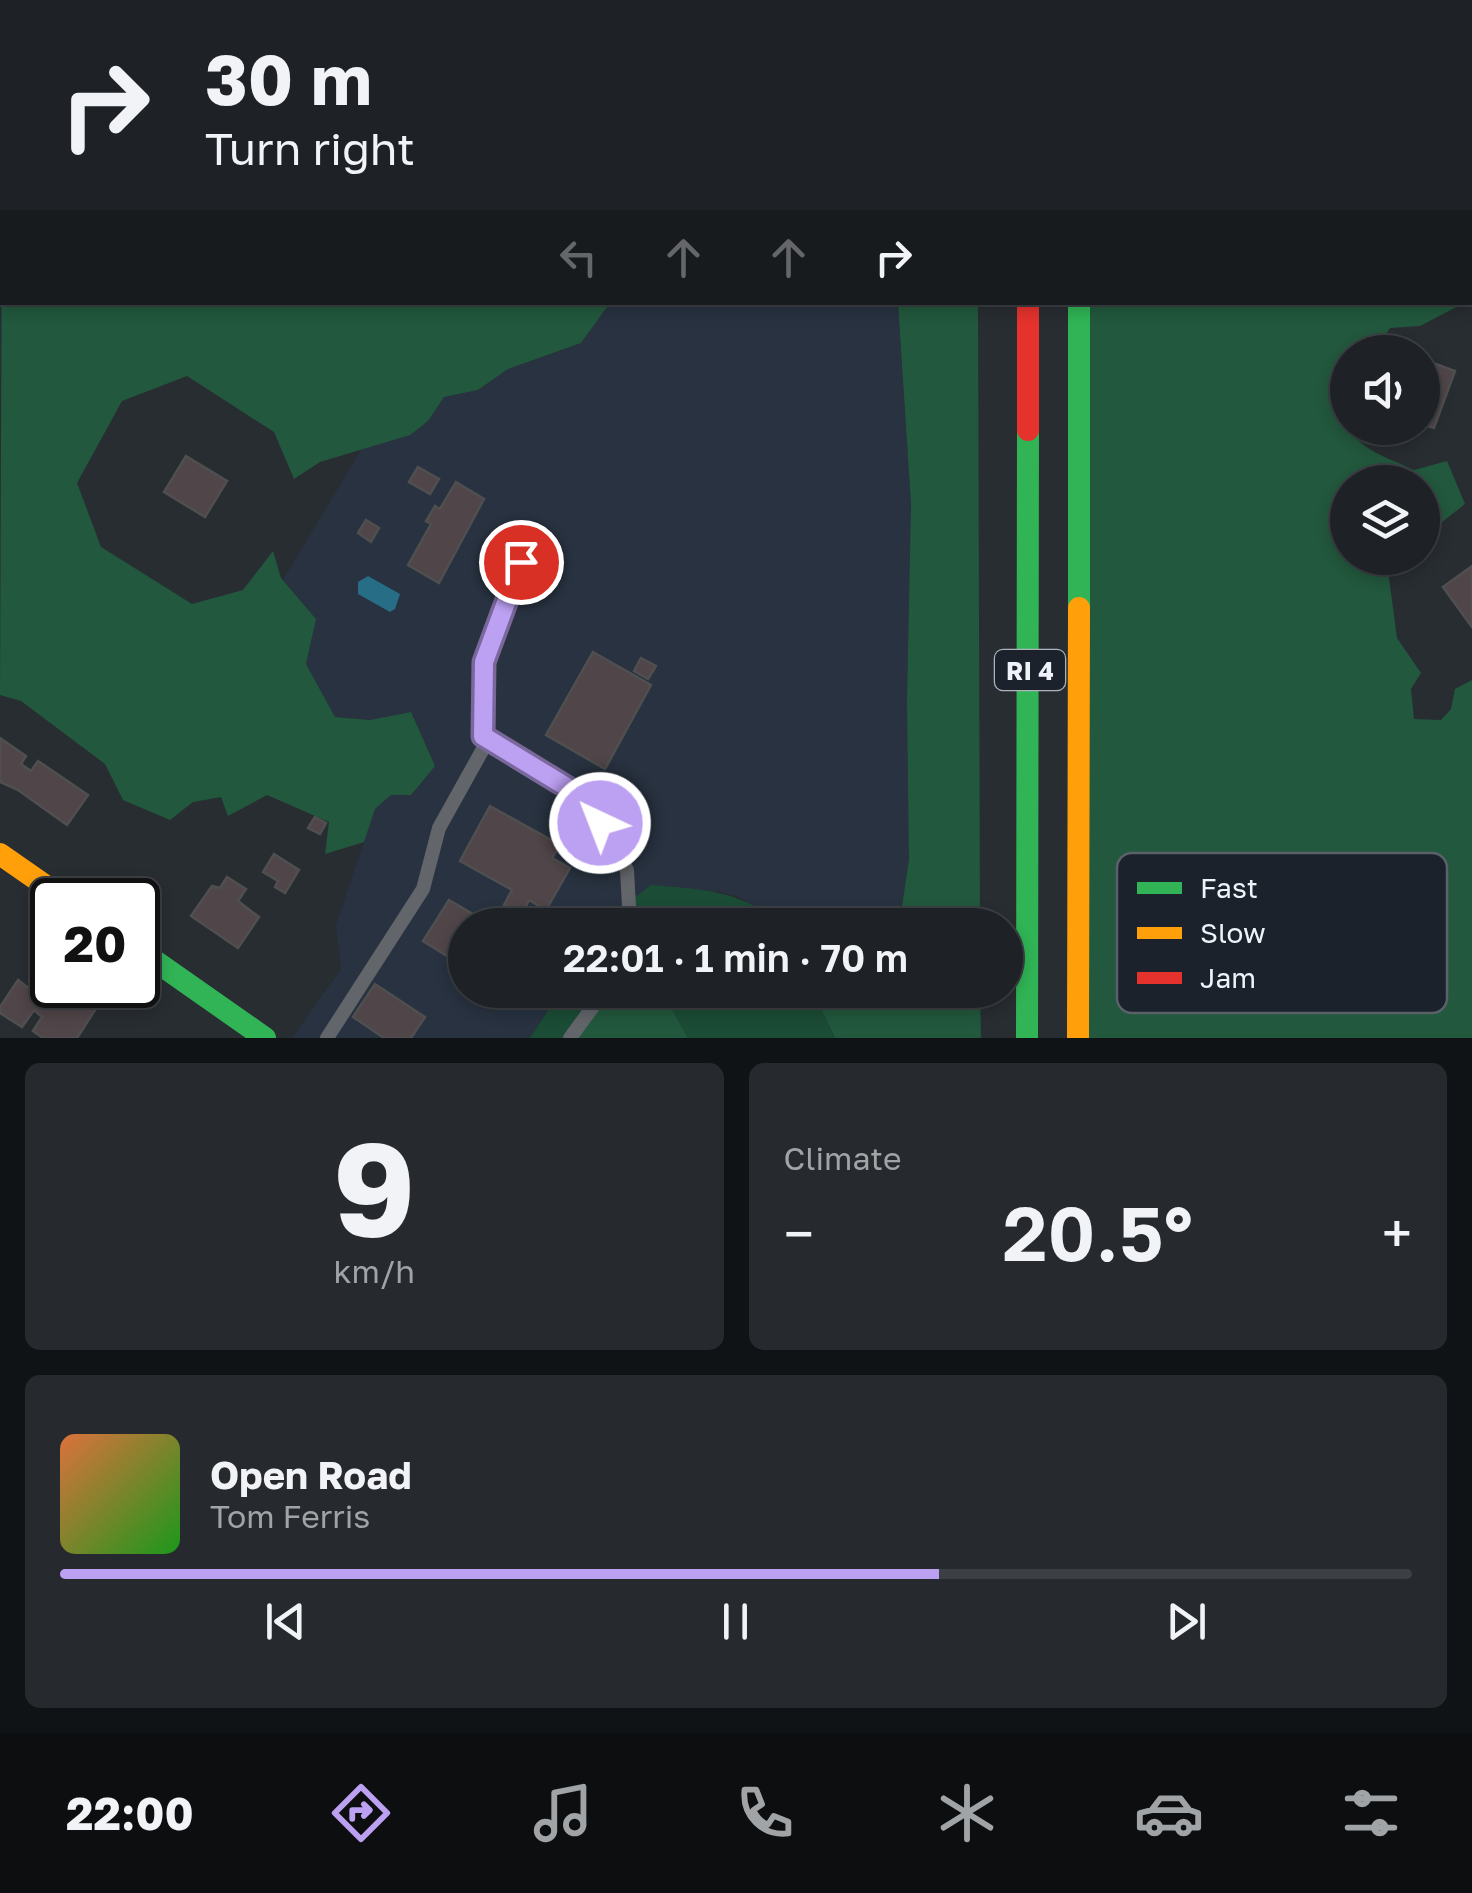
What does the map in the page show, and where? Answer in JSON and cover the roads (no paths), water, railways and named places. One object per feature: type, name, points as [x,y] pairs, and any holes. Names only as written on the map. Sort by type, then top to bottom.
[{"type":"main road","name":"RI 4","points":[[1027,1038],[1028,305]]},
{"type":"main road","name":"RI 4","points":[[1078,1038],[1079,305]]},
{"type":"main road","points":[[0,854],[34,878]]},
{"type":"main road","points":[[160,964],[266,1038]]},
{"type":"lane","points":[[328,1038],[422,889],[438,828],[483,748],[484,662],[521,562]]},
{"type":"lane","points":[[483,736],[588,800],[626,870],[629,908]]},
{"type":"lane","points":[[570,1038],[592,1008]]},
{"type":"water","points":[[368,576],[400,594],[395,609],[390,612],[358,594],[358,582]]}]
